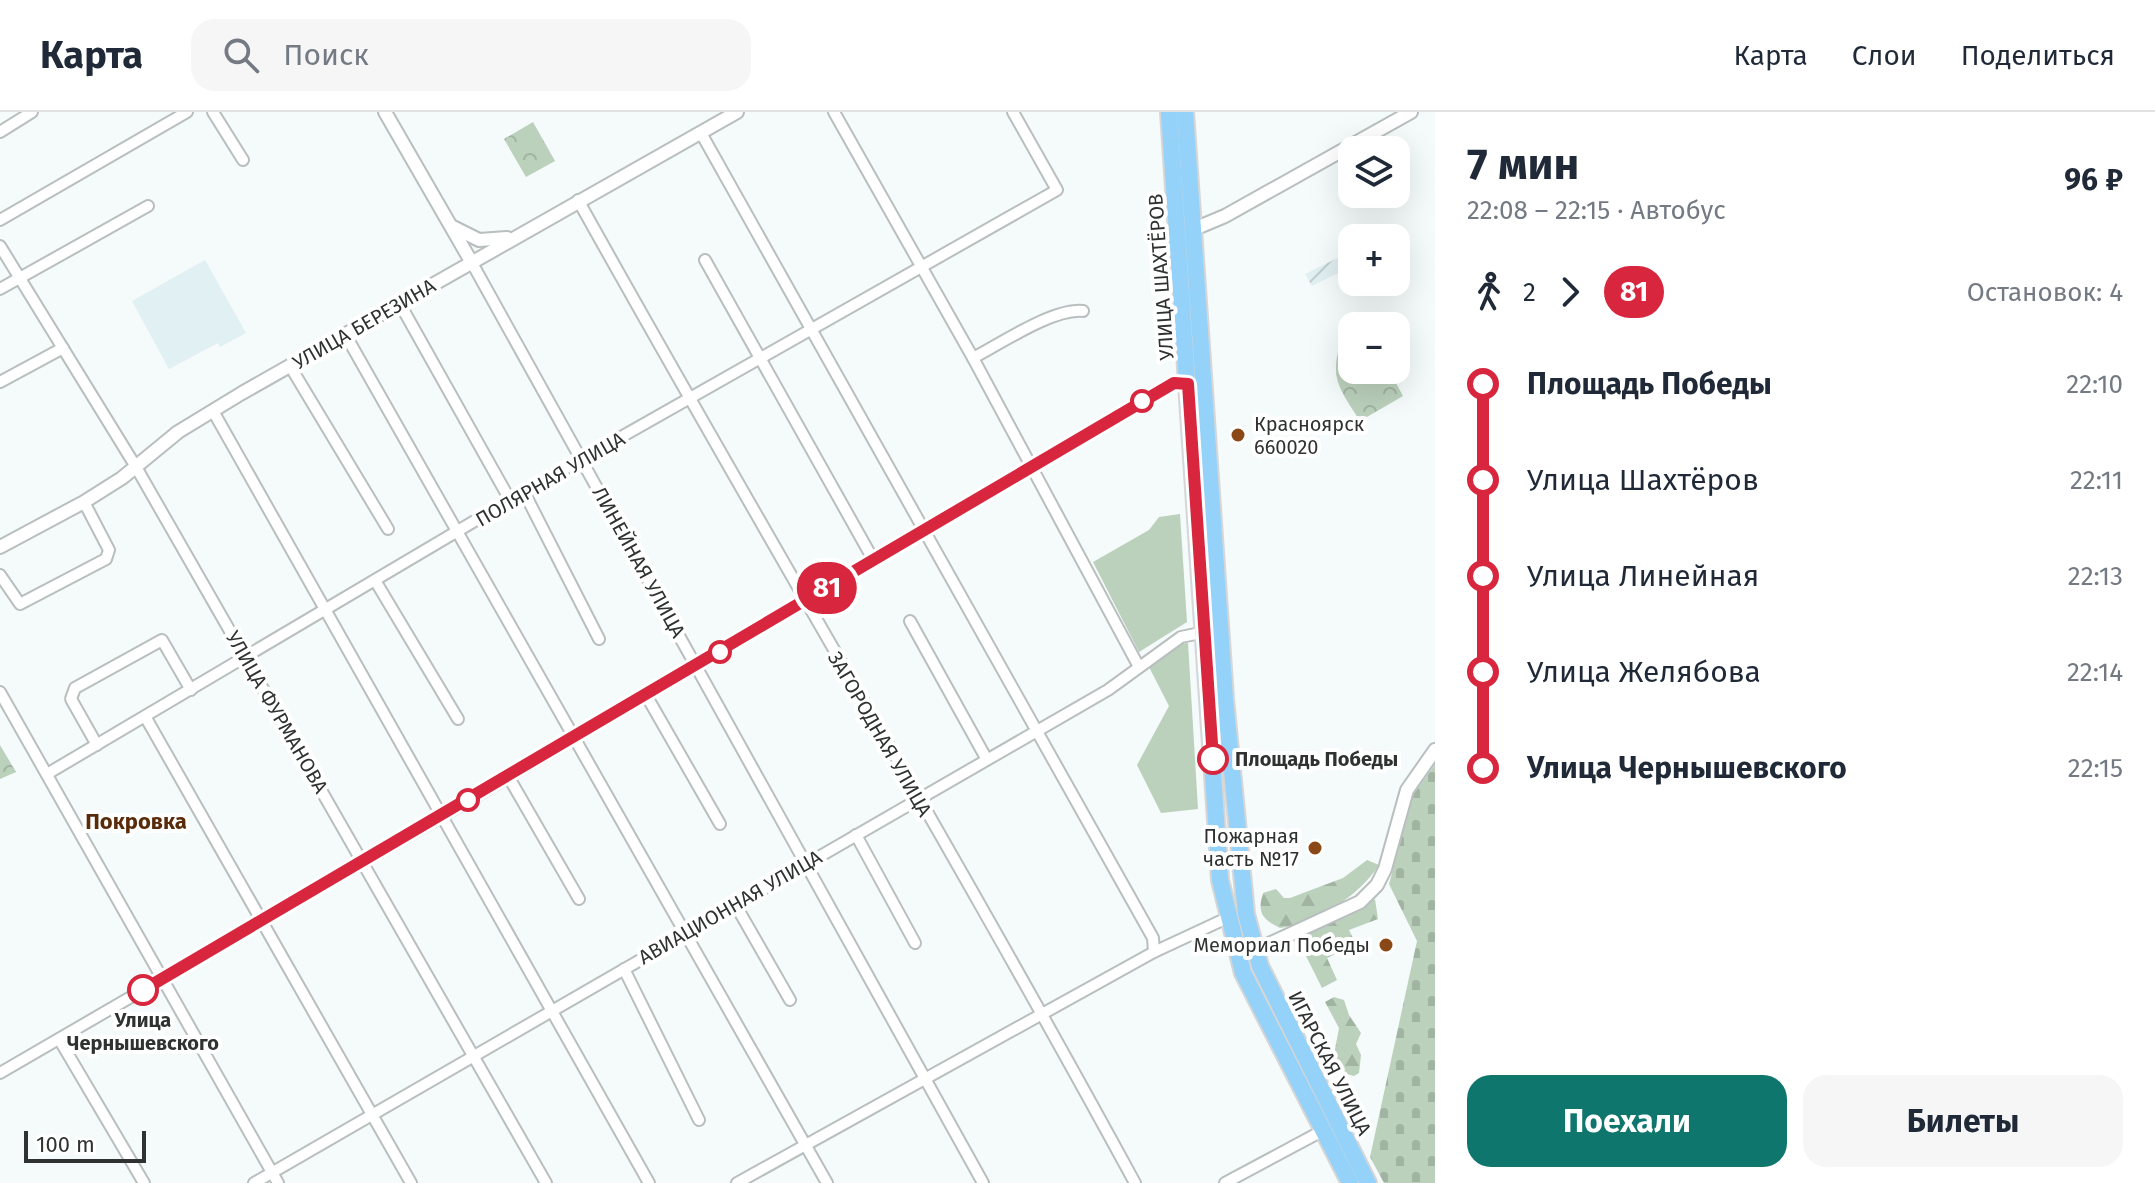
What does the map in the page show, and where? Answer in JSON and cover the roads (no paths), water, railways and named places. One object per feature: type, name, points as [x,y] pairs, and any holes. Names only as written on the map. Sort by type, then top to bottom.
[{"type":"main road","name":"УЛИЦА ШАХТЁРОВ","points":[[1169,112],[1220,880],[1227,918]]},
{"type":"main road","name":"УЛИЦА ШАХТЁРОВ","points":[[1185,112],[1225,699],[1246,914]]},
{"type":"main road","name":"ИГАРСКАЯ УЛИЦА","points":[[1246,914],[1254,951],[1368,1183]]},
{"type":"main road","name":"ИГАРСКАЯ УЛИЦА","points":[[1227,918],[1243,973],[1350,1183]]},
{"type":"street","points":[[0,132],[32,112]]},
{"type":"street","points":[[0,220],[187,112]]},
{"type":"street","points":[[213,112],[243,160]]},
{"type":"street","name":"ЛИНЕЙНАЯ УЛИЦА","points":[[385,112],[582,459],[804,865],[983,1183]]},
{"type":"street","name":"УЛИЦА БЕРЕЗИНА","points":[[0,547],[84,502],[136,467],[160,444],[213,411],[514,236],[737,112]]},
{"type":"street","points":[[834,112],[973,358],[1139,667]]},
{"type":"street","name":"ПОЛЯРНАЯ УЛИЦА","points":[[47,774],[510,500],[1057,190],[1013,112]]},
{"type":"street","points":[[1194,229],[1225,216],[1411,112]]},
{"type":"street","points":[[701,133],[1153,938],[1154,952]]},
{"type":"street","name":"ЗАГОРОДНАЯ УЛИЦА","points":[[578,200],[1135,1183]]},
{"type":"street","points":[[0,289],[148,206]]},
{"type":"street","points":[[450,225],[479,240],[514,236]]},
{"type":"street","name":"УЛИЦА ФУРМАНОВА","points":[[0,246],[136,467],[546,1183]]},
{"type":"street","points":[[705,260],[874,561]]},
{"type":"street","points":[[400,304],[510,500]]},
{"type":"street","points":[[973,358],[1033,327],[1071,311],[1083,311]]},
{"type":"street","points":[[345,334],[827,1183]]},
{"type":"street","points":[[0,382],[63,348]]},
{"type":"street","points":[[290,366],[388,529]]},
{"type":"street","points":[[0,1073],[441,817],[1174,383],[1188,384]]},
{"type":"street","points":[[213,411],[649,1183]]},
{"type":"street","points":[[524,492],[599,639]]},
{"type":"street","points":[[0,575],[20,604],[106,559],[109,550],[84,502]]},
{"type":"street","points":[[376,582],[458,719]]},
{"type":"street","points":[[910,621],[986,758]]},
{"type":"street","name":"АВИАЦИОННАЯ УЛИЦА","points":[[254,1183],[916,798],[1108,690],[1181,637],[1205,632]]},
{"type":"street","points":[[97,745],[70,694],[87,681],[162,640],[191,690]]},
{"type":"street","points":[[0,692],[278,1183]]},
{"type":"street","points":[[646,695],[720,824]]},
{"type":"street","points":[[146,718],[411,1183]]},
{"type":"street","points":[[1254,951],[1360,902],[1377,885],[1385,869],[1407,790],[1435,750]]},
{"type":"street","points":[[508,776],[579,899]]},
{"type":"street","points":[[856,835],[915,943]]},
{"type":"street","points":[[735,904],[790,1000]]},
{"type":"street","points":[[737,1183],[1154,952],[1227,918]]},
{"type":"street","points":[[624,969],[699,1120]]},
{"type":"street","points":[[59,1039],[144,1183]]},
{"type":"street","points":[[1225,1183],[1322,1131]]},
{"type":"place","name":"Красноярск 660020","points":[[1238,435]]},
{"type":"place","name":"Площадь Победы","points":[[1213,759]]},
{"type":"place","name":"Пожарная часть №17","points":[[1315,848]]},
{"type":"place","name":"Мемориал Победы","points":[[1386,945]]},
{"type":"place","name":"Улица Чернышевского","points":[[143,990]]},
{"type":"district","name":"Покровка","points":[[136,821]]}]
